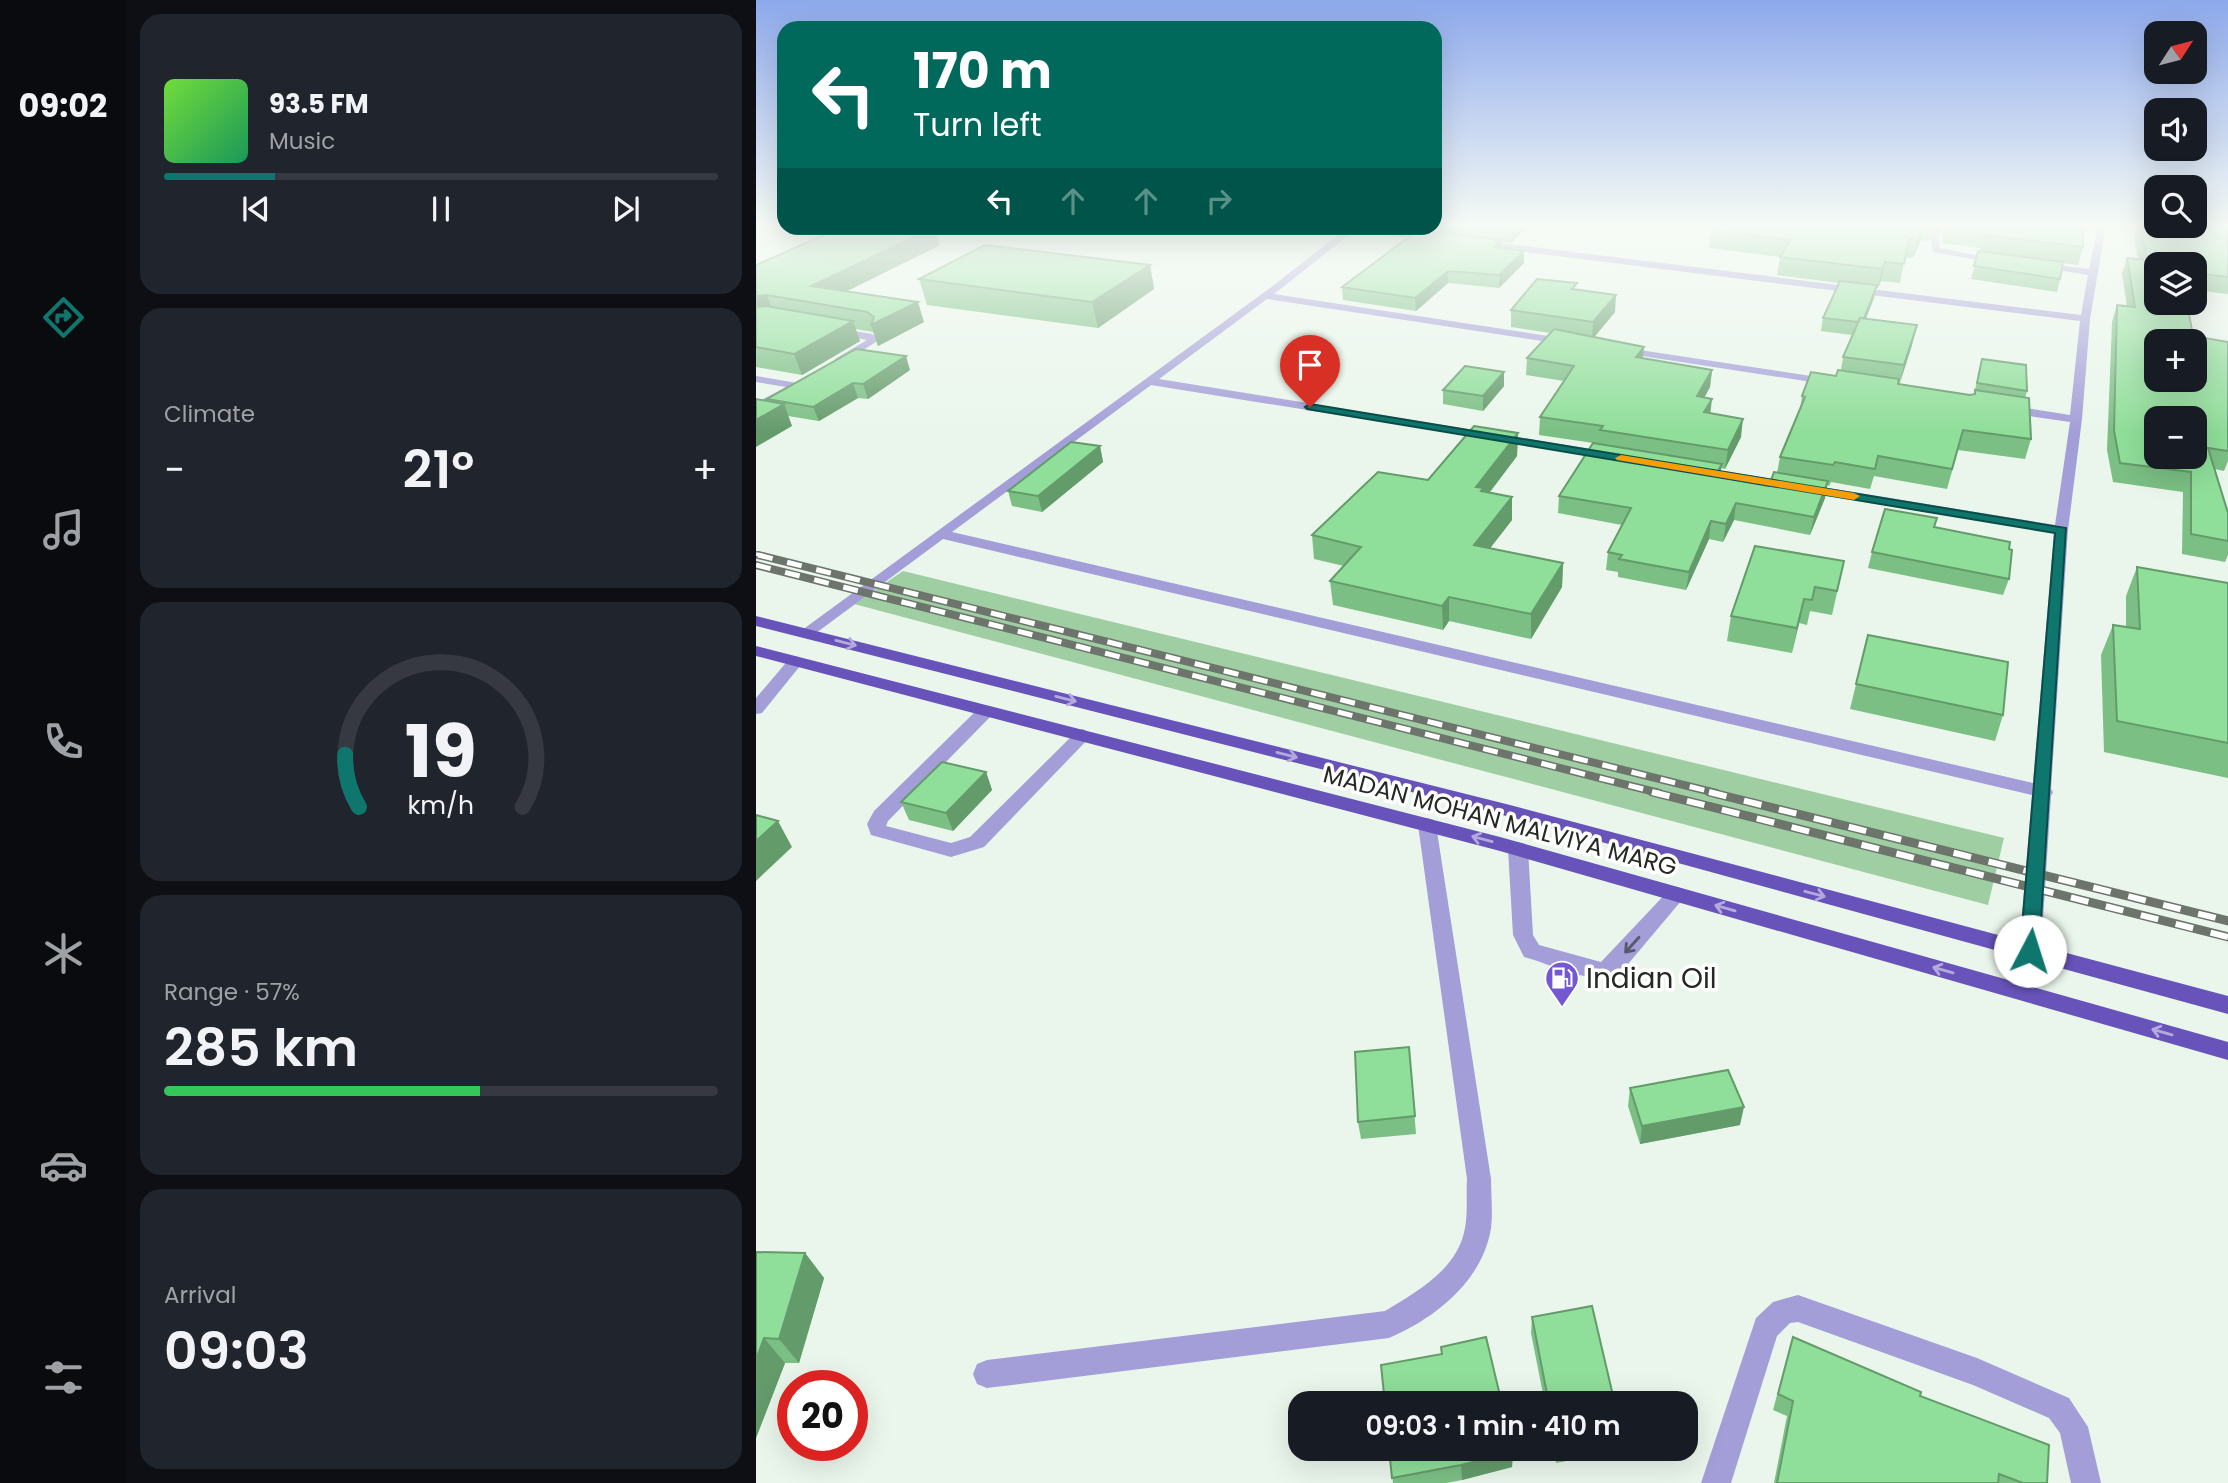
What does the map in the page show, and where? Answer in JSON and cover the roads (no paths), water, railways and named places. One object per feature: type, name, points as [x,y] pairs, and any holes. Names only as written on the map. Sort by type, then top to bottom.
[{"type":"main road","name":"MADAN MOHAN MALVIYA MARG","points":[[756,621],[1510,811],[2228,1005]]},
{"type":"main road","name":"MADAN MOHAN MALVIYA MARG","points":[[756,651],[1518,849],[2228,1051]]},
{"type":"street","points":[[1884,294],[2085,319]]},
{"type":"street","points":[[2030,951],[2044,792],[2061,530],[2076,419],[2085,319],[2090,294]]},
{"type":"street","points":[[806,633],[1265,296],[1581,344]]},
{"type":"street","points":[[828,329],[869,336],[874,340],[828,367]]},
{"type":"street","points":[[1609,348],[1843,383]]},
{"type":"street","points":[[756,379],[802,383],[756,408]]},
{"type":"street","points":[[1149,381],[1626,459]]},
{"type":"street","points":[[1994,407],[2076,419]]},
{"type":"street","points":[[1680,468],[2061,530]]},
{"type":"street","points":[[941,534],[2044,792]]},
{"type":"street","points":[[756,709],[796,661]]},
{"type":"street","points":[[986,711],[881,816],[876,824],[878,830],[951,850],[967,847],[977,842],[1083,736]]},
{"type":"street","points":[[987,1374],[1389,1324],[1427,1302],[1462,1271],[1478,1230],[1479,1180],[1427,825]]},
{"type":"street","points":[[1518,849],[1523,934],[1531,951],[1598,971],[1606,970],[1615,964],[1677,894]]},
{"type":"street","points":[[1716,1483],[1766,1328],[1779,1311],[1788,1308],[1805,1309],[1977,1372],[2059,1408],[2073,1427],[2085,1483]]},
{"type":"railway","points":[[756,554],[765,556]]},
{"type":"railway","points":[[758,555],[1716,793]]},
{"type":"railway","points":[[756,565],[1659,793]]},
{"type":"railway","points":[[1652,792],[2228,937]]},
{"type":"railway","points":[[1709,792],[2228,921]]},
{"type":"place","name":"Indian Oil","points":[[1562,1008]]}]
